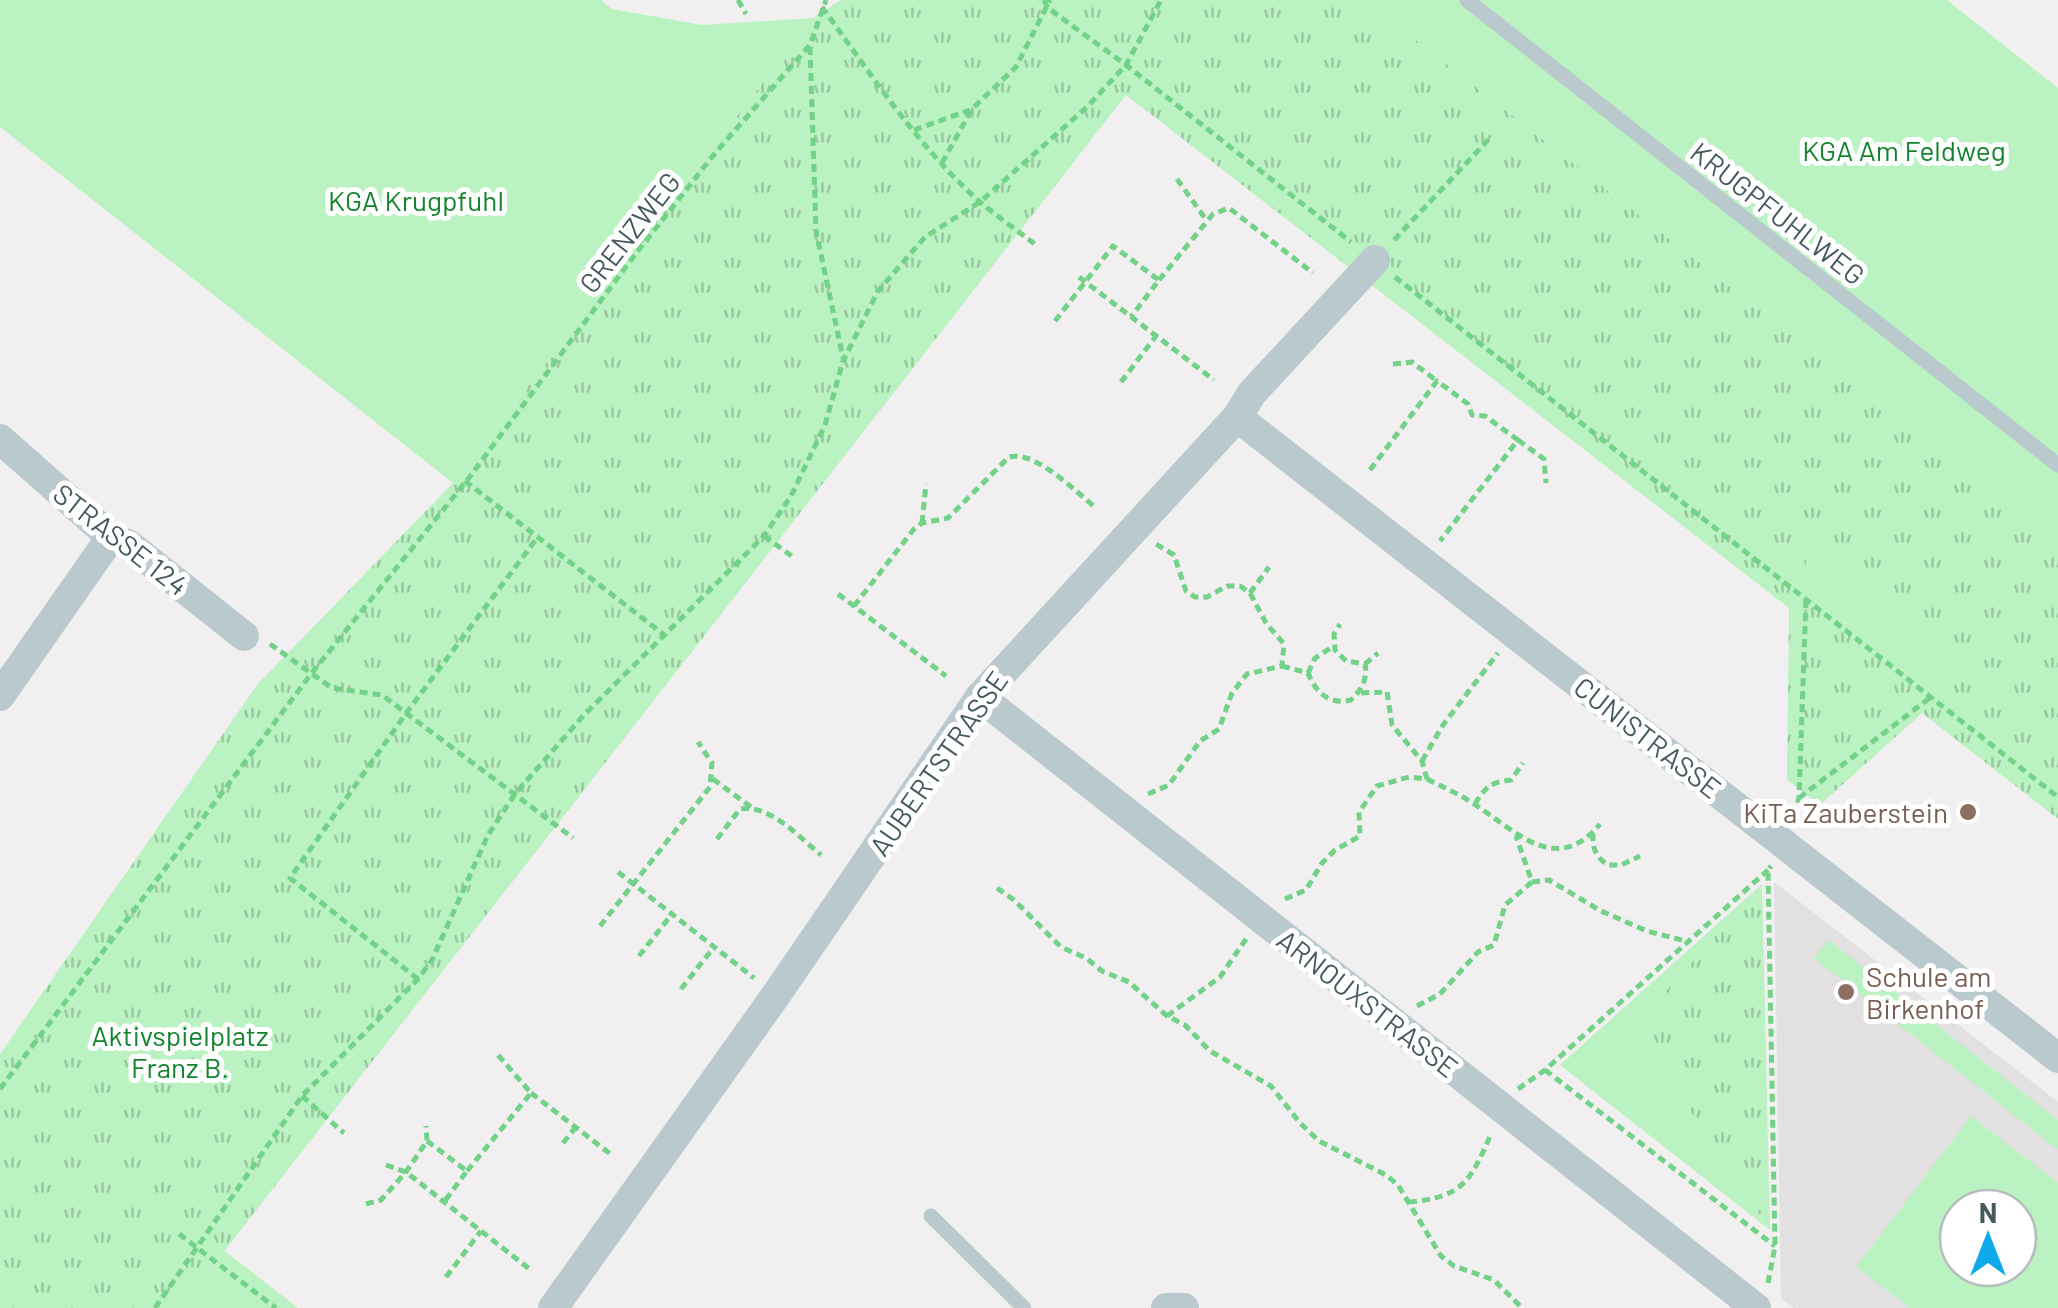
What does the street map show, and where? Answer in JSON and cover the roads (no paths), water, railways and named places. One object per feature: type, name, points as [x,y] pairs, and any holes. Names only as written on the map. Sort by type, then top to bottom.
[{"type":"street","name":"AUBERTSTRASSE","points":[[552,1308],[776,995],[980,698],[1375,260]]},
{"type":"street","name":"CUNISTRASSE","points":[[1237,417],[2058,1058]]},
{"type":"street","name":"STRASSE 124","points":[[0,439],[112,536],[128,544],[244,636]]},
{"type":"street","points":[[0,696],[112,536]]},
{"type":"street","name":"ARNOUXSTRASSE","points":[[980,698],[1500,1106],[1761,1300]]},
{"type":"street","points":[[1166,1308],[1184,1308]]},
{"type":"lane","name":"KRUGPFUHLWEG","points":[[1467,0],[2058,465]]},
{"type":"lane","points":[[930,1216],[1024,1308]]},
{"type":"place","name":"KiTa Zauberstein","points":[[1968,812]]},
{"type":"place","name":"Schule am Birkenhof","points":[[1846,992]]},
{"type":"park label","name":"KGA Am Feldweg","points":[[1904,150]]},
{"type":"park label","name":"KGA Krugpfuhl","points":[[416,200]]},
{"type":"park label","name":"Aktivspielplatz Franz B.","points":[[180,1051]]}]
